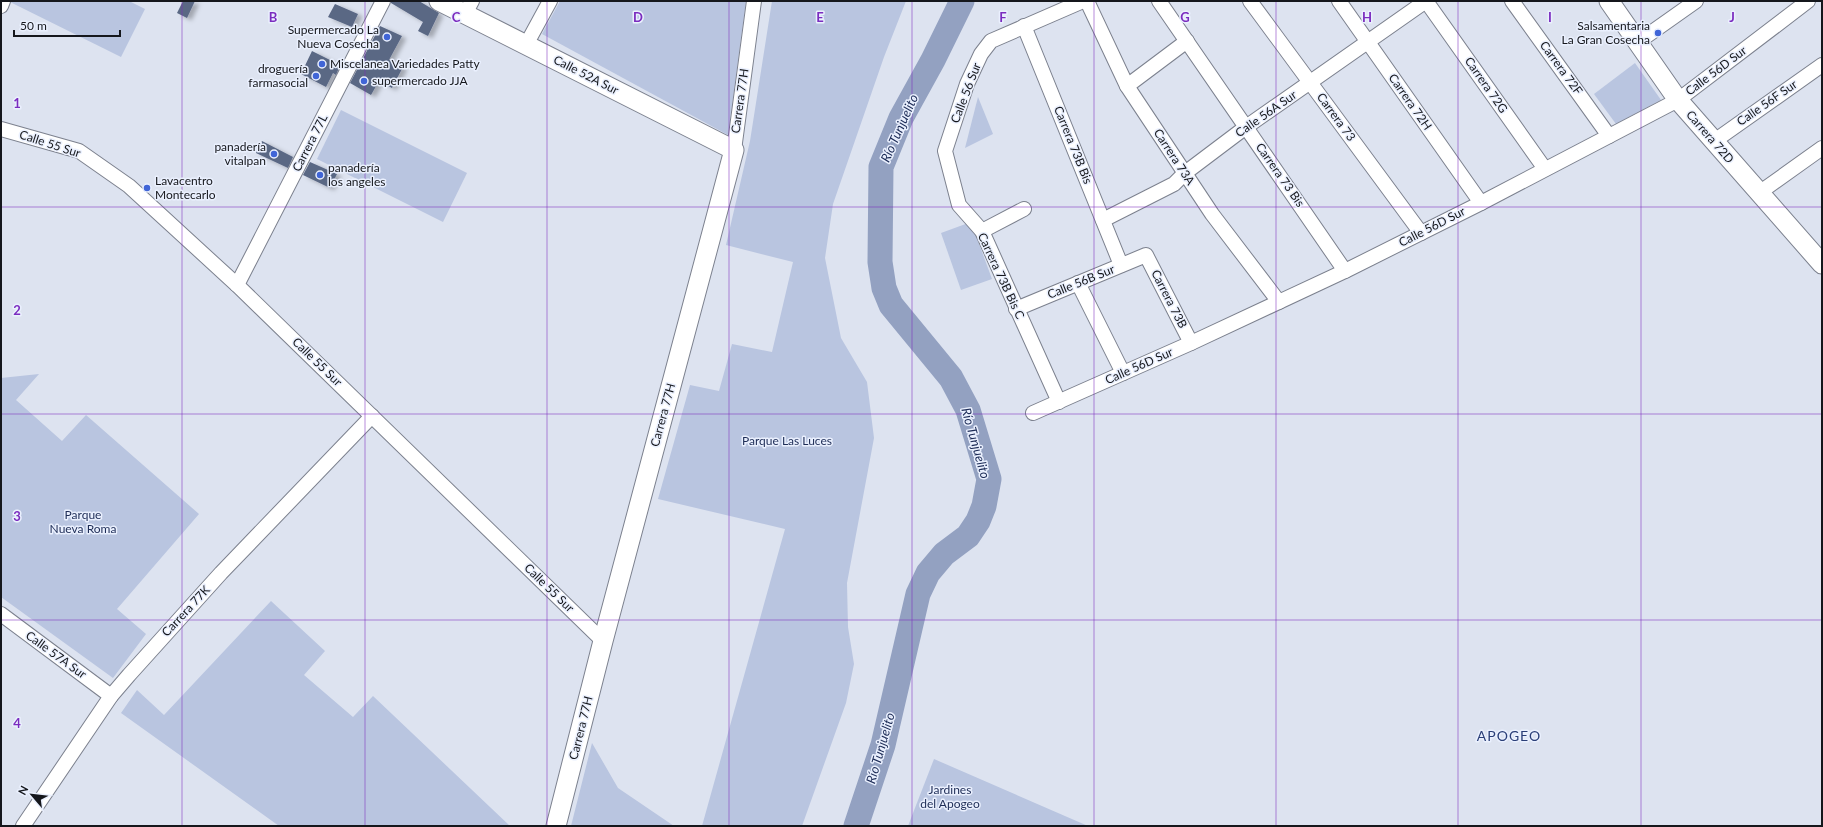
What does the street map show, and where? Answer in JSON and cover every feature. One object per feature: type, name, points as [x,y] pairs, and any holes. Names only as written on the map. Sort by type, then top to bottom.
[{"type":"street","points":[[1,6],[4,1]]},
{"type":"street","name":"Carrera 77L","points":[[237,285],[383,1]]},
{"type":"street","name":"Calle 52A Sur","points":[[439,1],[469,8],[526,45],[734,150]]},
{"type":"street","points":[[526,45],[550,1]]},
{"type":"street","name":"Carrera 77H","points":[[556,826],[603,641],[734,150],[754,1]]},
{"type":"street","name":"Calle 56 Sur","points":[[946,151],[967,84],[981,54],[991,41],[1083,1]]},
{"type":"street","name":"Carrera 73A","points":[[1087,1],[1127,86],[1212,214],[1279,302]]},
{"type":"street","name":"Carrera 73 Bis","points":[[1159,1],[1345,271]]},
{"type":"street","name":"Carrera 73","points":[[1250,1],[1421,233]]},
{"type":"street","name":"Carrera 72H","points":[[1339,1],[1481,202]]},
{"type":"street","name":"Calle 56A Sur","points":[[1103,220],[1174,184],[1184,174],[1246,127],[1426,1]]},
{"type":"street","name":"Carrera 72G","points":[[1426,1],[1545,169]]},
{"type":"street","name":"Carrera 72F","points":[[1512,1],[1609,136]]},
{"type":"street","name":"Carrera 72D","points":[[1609,1],[1678,100],[1713,142],[1822,264]]},
{"type":"street","points":[[1638,42],[1696,1]]},
{"type":"street","name":"Calle 56D Sur","points":[[1033,414],[1191,343],[1345,271],[1678,100],[1808,1]]},
{"type":"street","name":"Carrera 73B Bis","points":[[1024,26],[1121,265]]},
{"type":"street","points":[[1127,86],[1187,41]]},
{"type":"street","name":"Calle 56F Sur","points":[[1713,142],[1822,65]]},
{"type":"street","name":"Calle 55 Sur","points":[[1,129],[79,151],[129,186],[237,285],[603,641]]},
{"type":"street","points":[[1759,193],[1822,148]]},
{"type":"street","name":"Carrera 73B Bis C","points":[[946,151],[959,205],[982,231],[1059,402]]},
{"type":"street","points":[[982,231],[1024,209]]},
{"type":"street","name":"Calle 56B Sur","points":[[1016,309],[1146,255]]},
{"type":"street","name":"Carrera 73B","points":[[1146,255],[1191,343]]},
{"type":"street","points":[[1078,283],[1124,373]]},
{"type":"street","name":"Carrera 77K","points":[[24,826],[111,696],[161,638],[221,573],[372,416]]},
{"type":"street","name":"Calle 57A Sur","points":[[1,614],[111,696]]},
{"type":"green space","points":[[8,1],[129,1],[145,9],[121,57]]},
{"type":"green space","points":[[560,1],[746,1],[728,135],[542,34]]},
{"type":"green space","name":"Parque Las Luces","points":[[772,1],[906,1],[884,57],[833,204],[825,258],[841,338],[867,382],[874,438],[847,583],[848,627],[854,664],[846,703],[802,826],[702,826],[785,529],[658,499],[690,385],[719,391],[732,344],[772,352],[793,262],[726,245],[750,141]]},
{"type":"green space","points":[[1635,63],[1661,100],[1616,124],[1594,94]]},
{"type":"green space","points":[[978,97],[993,134],[965,148]]},
{"type":"green space","points":[[341,110],[467,173],[443,222],[317,159]]},
{"type":"green space","points":[[971,222],[992,279],[961,290],[941,233]]},
{"type":"green space","name":"Parque Nueva Roma","points":[[39,374],[16,400],[62,441],[86,415],[199,514],[117,609],[146,634],[113,678],[1,597],[1,378]]},
{"type":"green space","points":[[271,601],[325,651],[304,675],[353,717],[373,696],[510,826],[279,826],[121,713],[137,690],[164,715]]},
{"type":"green space","points":[[592,743],[618,788],[674,826],[571,826]]},
{"type":"green space","name":"Jardines del Apogeo","points":[[934,759],[1088,826],[908,826]]},
{"type":"building","points":[[183,1],[195,1],[187,18],[177,13]]},
{"type":"building","points":[[391,1],[419,1],[439,13],[428,36],[418,31],[423,22],[391,3]]},
{"type":"building","points":[[335,4],[358,14],[352,27],[328,17]]},
{"type":"building","points":[[380,26],[402,36],[389,60],[403,67],[392,88],[379,81],[371,95],[350,83]]},
{"type":"building","points":[[312,51],[340,65],[336,75],[333,73],[326,87],[301,74]]},
{"type":"building","name":"panadería vitalpan","points":[[262,141],[293,157],[288,168],[256,153]]},
{"type":"building","name":"panadería los angeles","points":[[310,162],[337,174],[330,188],[303,175]]},
{"type":"waterway","name":"Río Tunjuelito","points":[[856,826],[883,745],[918,594],[928,573],[944,554],[968,536],[978,521],[984,506],[989,479],[968,410],[951,378],[891,305],[884,288],[880,262],[881,167],[901,118],[933,60],[962,1]]},
{"type":"place","name":"Salsamentaria La Gran Cosecha","points":[[1658,33]]},
{"type":"place","name":"Supermercado La Nueva Cosecha","points":[[387,37]]},
{"type":"place","name":"Miscelanea Variedades Patty","points":[[322,64]]},
{"type":"place","name":"droguería farmasocial","points":[[316,76]]},
{"type":"place","name":"supermercado JJA","points":[[364,81]]},
{"type":"place","name":"panadería vitalpan","points":[[274,154]]},
{"type":"place","name":"panadería los angeles","points":[[320,175]]},
{"type":"place","name":"Lavacentro Montecarlo","points":[[147,188]]},
{"type":"district","name":"APOGEO","points":[[1509,736]]}]
